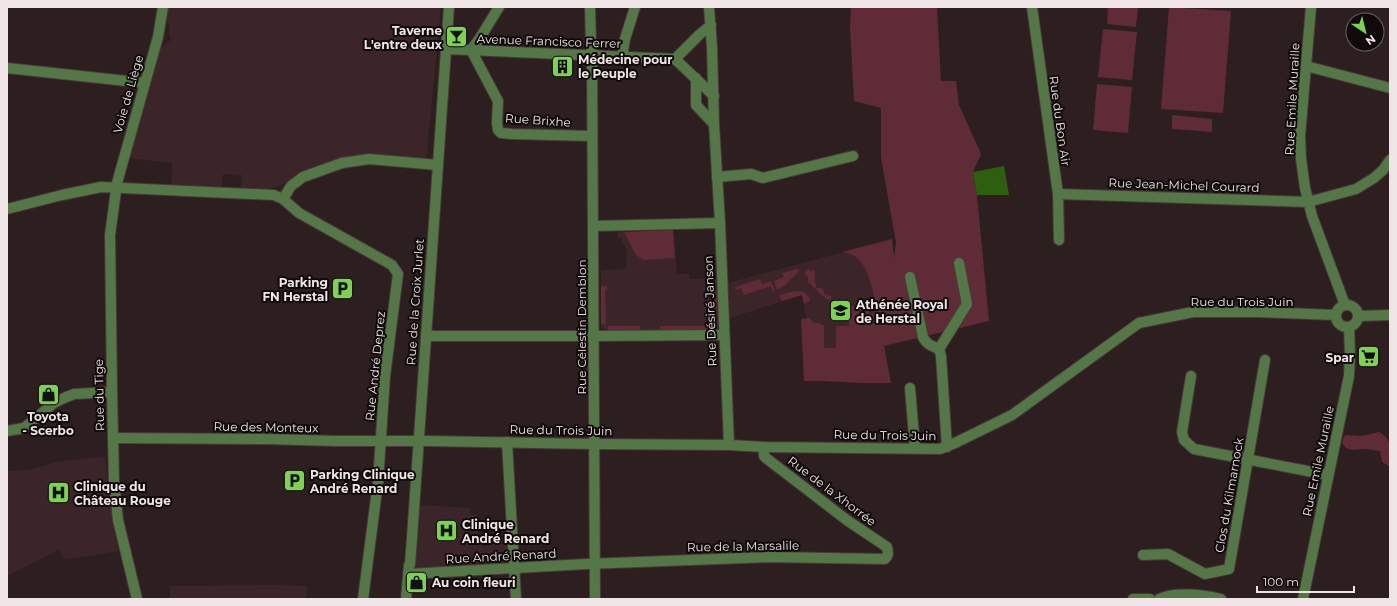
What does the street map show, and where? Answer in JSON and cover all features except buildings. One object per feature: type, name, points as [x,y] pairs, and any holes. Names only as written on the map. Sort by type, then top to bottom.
[{"type":"street","name":"Voie de Liège","points":[[116,188],[158,37],[163,7]]},
{"type":"street","name":"Rue de la Croix Jurlet","points":[[406,599],[419,441],[449,7]]},
{"type":"street","points":[[471,50],[499,7]]},
{"type":"street","name":"Rue Célestin Demblon","points":[[590,7],[590,44],[592,56],[595,599]]},
{"type":"street","points":[[622,57],[625,39],[635,7]]},
{"type":"street","name":"Rue Désiré Janson","points":[[710,7],[729,445]]},
{"type":"street","name":"Rue du Bon Air","points":[[1032,7],[1058,194],[1059,240]]},
{"type":"street","name":"Rue Emile Muraille","points":[[1311,7],[1300,136],[1301,159],[1308,202],[1345,305]]},
{"type":"street","points":[[711,25],[675,59],[714,96]]},
{"type":"street","name":"Avenue Francisco Ferrer","points":[[446,49],[675,59]]},
{"type":"street","name":"Rue Brixhe","points":[[471,50],[498,101],[497,123],[498,130],[501,133],[592,136]]},
{"type":"street","points":[[1306,66],[1390,88]]},
{"type":"street","points":[[7,68],[145,83]]},
{"type":"street","points":[[696,78],[696,105],[714,124]]},
{"type":"street","points":[[717,177],[751,174],[763,178],[853,156]]},
{"type":"street","points":[[7,209],[101,187],[274,195],[283,199],[291,186],[303,177],[342,163],[369,159],[438,166]]},
{"type":"street","name":"Rue Jean-Michel Courard","points":[[1058,194],[1308,202],[1356,189],[1374,178],[1383,170],[1390,160]]},
{"type":"street","name":"Rue du Tige","points":[[116,188],[110,235],[114,481],[118,520],[137,599]]},
{"type":"street","name":"Rue André Deprez","points":[[283,199],[299,213],[392,265],[398,274],[385,376],[378,482],[364,599]]},
{"type":"street","points":[[593,226],[720,223]]},
{"type":"street","points":[[947,447],[941,356],[939,349],[967,304],[959,263]]},
{"type":"street","points":[[910,277],[923,337],[929,345],[939,349]]},
{"type":"street","points":[[1345,305],[1352,306],[1358,316],[1354,324],[1349,327],[1341,326],[1338,323],[1336,316],[1338,309],[1345,305]]},
{"type":"street","name":"Rue du Trois Juin","points":[[419,441],[940,449],[1012,415],[1138,323],[1193,312],[1257,312],[1336,316]]},
{"type":"street","points":[[1358,316],[1390,315]]},
{"type":"street","name":"Rue Emile Muraille","points":[[1303,599],[1349,376],[1349,327]]},
{"type":"street","points":[[426,336],[724,335]]},
{"type":"street","name":"Clos du Kilmarnock","points":[[1144,555],[1168,554],[1205,574],[1229,569],[1265,360]]},
{"type":"street","points":[[1191,376],[1182,432],[1184,440],[1192,447],[1200,451],[1328,475]]},
{"type":"street","points":[[910,388],[915,448]]},
{"type":"street","points":[[7,431],[24,428],[54,404],[74,394],[112,392]]},
{"type":"street","name":"Rue des Monteux","points":[[113,438],[419,441]]},
{"type":"street","points":[[507,442],[516,599]]},
{"type":"street","name":"Rue de la Xhorrée","points":[[764,447],[764,456],[766,458],[848,520],[887,547],[889,554]]},
{"type":"street","name":"Rue de la Marsalile","points":[[595,564],[768,557],[885,559],[889,554]]},
{"type":"street","name":"Rue André Renard","points":[[408,574],[595,564]]},
{"type":"street","points":[[1158,599],[1166,596],[1179,595],[1207,596],[1221,599]]},
{"type":"street","points":[[1133,599],[1150,598]]},
{"type":"shaded area","points":[[168,7],[441,7],[426,162],[363,155],[306,173],[274,188],[259,191],[241,190],[242,175],[223,174],[221,190],[171,188],[172,163],[130,158],[161,48],[171,41],[169,34],[170,25],[168,24],[166,14]]},
{"type":"shaded area","points":[[851,7],[937,7],[941,81],[956,81],[959,105],[981,154],[973,172],[977,195],[989,321],[884,346],[891,383],[804,381],[801,319],[809,318],[814,323],[819,323],[824,326],[824,348],[836,348],[836,326],[849,326],[850,306],[862,306],[871,314],[877,310],[872,287],[863,264],[852,255],[842,252],[892,239],[894,258],[896,243],[881,157],[881,108],[854,101],[850,27]]},
{"type":"shaded area","points":[[1108,7],[1138,7],[1136,27],[1107,24]]},
{"type":"shaded area","points":[[1169,7],[1231,11],[1223,113],[1161,109]]},
{"type":"shaded area","points":[[1103,29],[1137,32],[1132,80],[1098,77]]},
{"type":"shaded area","points":[[1097,84],[1132,87],[1128,133],[1093,130]]},
{"type":"shaded area","points":[[1172,115],[1212,119],[1212,132],[1172,129]]},
{"type":"shaded area","points":[[1004,166],[1009,195],[977,195],[973,172]]},
{"type":"shaded area","points":[[673,230],[677,274],[689,274],[690,279],[716,279],[718,326],[714,331],[605,331],[601,327],[601,270],[626,269],[627,251],[621,238],[618,238],[618,232]]},
{"type":"shaded area","points":[[673,230],[675,258],[644,260],[636,255],[624,232]]},
{"type":"shaded area","name":"Athénée Royal de Herstal","points":[[892,239],[893,260],[877,310],[891,383],[804,381],[809,335],[802,295],[730,318],[728,283]]},
{"type":"shaded area","points":[[797,269],[799,271],[785,285],[777,290],[774,281],[784,277],[782,273]]},
{"type":"shaded area","points":[[809,269],[811,271],[815,270],[816,288],[822,288],[825,295],[831,296],[831,300],[826,299],[808,282],[808,277],[804,273]]},
{"type":"shaded area","points":[[760,279],[762,284],[771,281],[775,291],[773,292],[771,286],[744,295],[741,288],[736,290],[735,287]]},
{"type":"shaded area","points":[[713,281],[716,281],[718,326],[714,331],[608,331],[608,326],[640,326],[640,330],[660,330],[660,326],[713,326]]},
{"type":"shaded area","points":[[601,286],[607,286],[607,289],[605,290],[606,326],[605,324],[601,324]]},
{"type":"shaded area","points":[[795,291],[804,292],[811,300],[804,304],[802,295],[782,301],[779,295]]},
{"type":"shaded area","points":[[1379,432],[1385,436],[1390,444],[1389,466],[1382,462],[1380,451],[1366,449],[1351,450],[1346,448],[1342,443],[1344,436],[1347,435],[1362,436]]},
{"type":"shaded area","name":"Clinique du Château Rouge","points":[[105,456],[118,551],[65,560],[59,550],[7,576],[7,471],[29,470],[57,462]]},
{"type":"shaded area","name":"Clinique André Renard","points":[[418,505],[470,508],[471,515],[477,515],[478,538],[507,537],[508,563],[414,568]]},
{"type":"shaded area","points":[[170,586],[307,586],[306,599],[170,599]]},
{"type":"place","name":"Taverne L'entre deux","points":[[457,37]]},
{"type":"place","name":"Médecine pour le Peuple","points":[[562,66]]},
{"type":"place","name":"Parking FN Herstal","points":[[343,289]]},
{"type":"place","name":"Athénée Royal de Herstal","points":[[841,311]]},
{"type":"place","name":"Spar","points":[[1369,357]]},
{"type":"place","name":"Toyota - Scerbo","points":[[48,395]]},
{"type":"place","name":"Parking Clinique André Renard","points":[[295,481]]},
{"type":"place","name":"Clinique du Château Rouge","points":[[58,493]]},
{"type":"place","name":"Clinique André Renard","points":[[447,531]]},
{"type":"place","name":"Au coin fleuri","points":[[416,582]]}]
